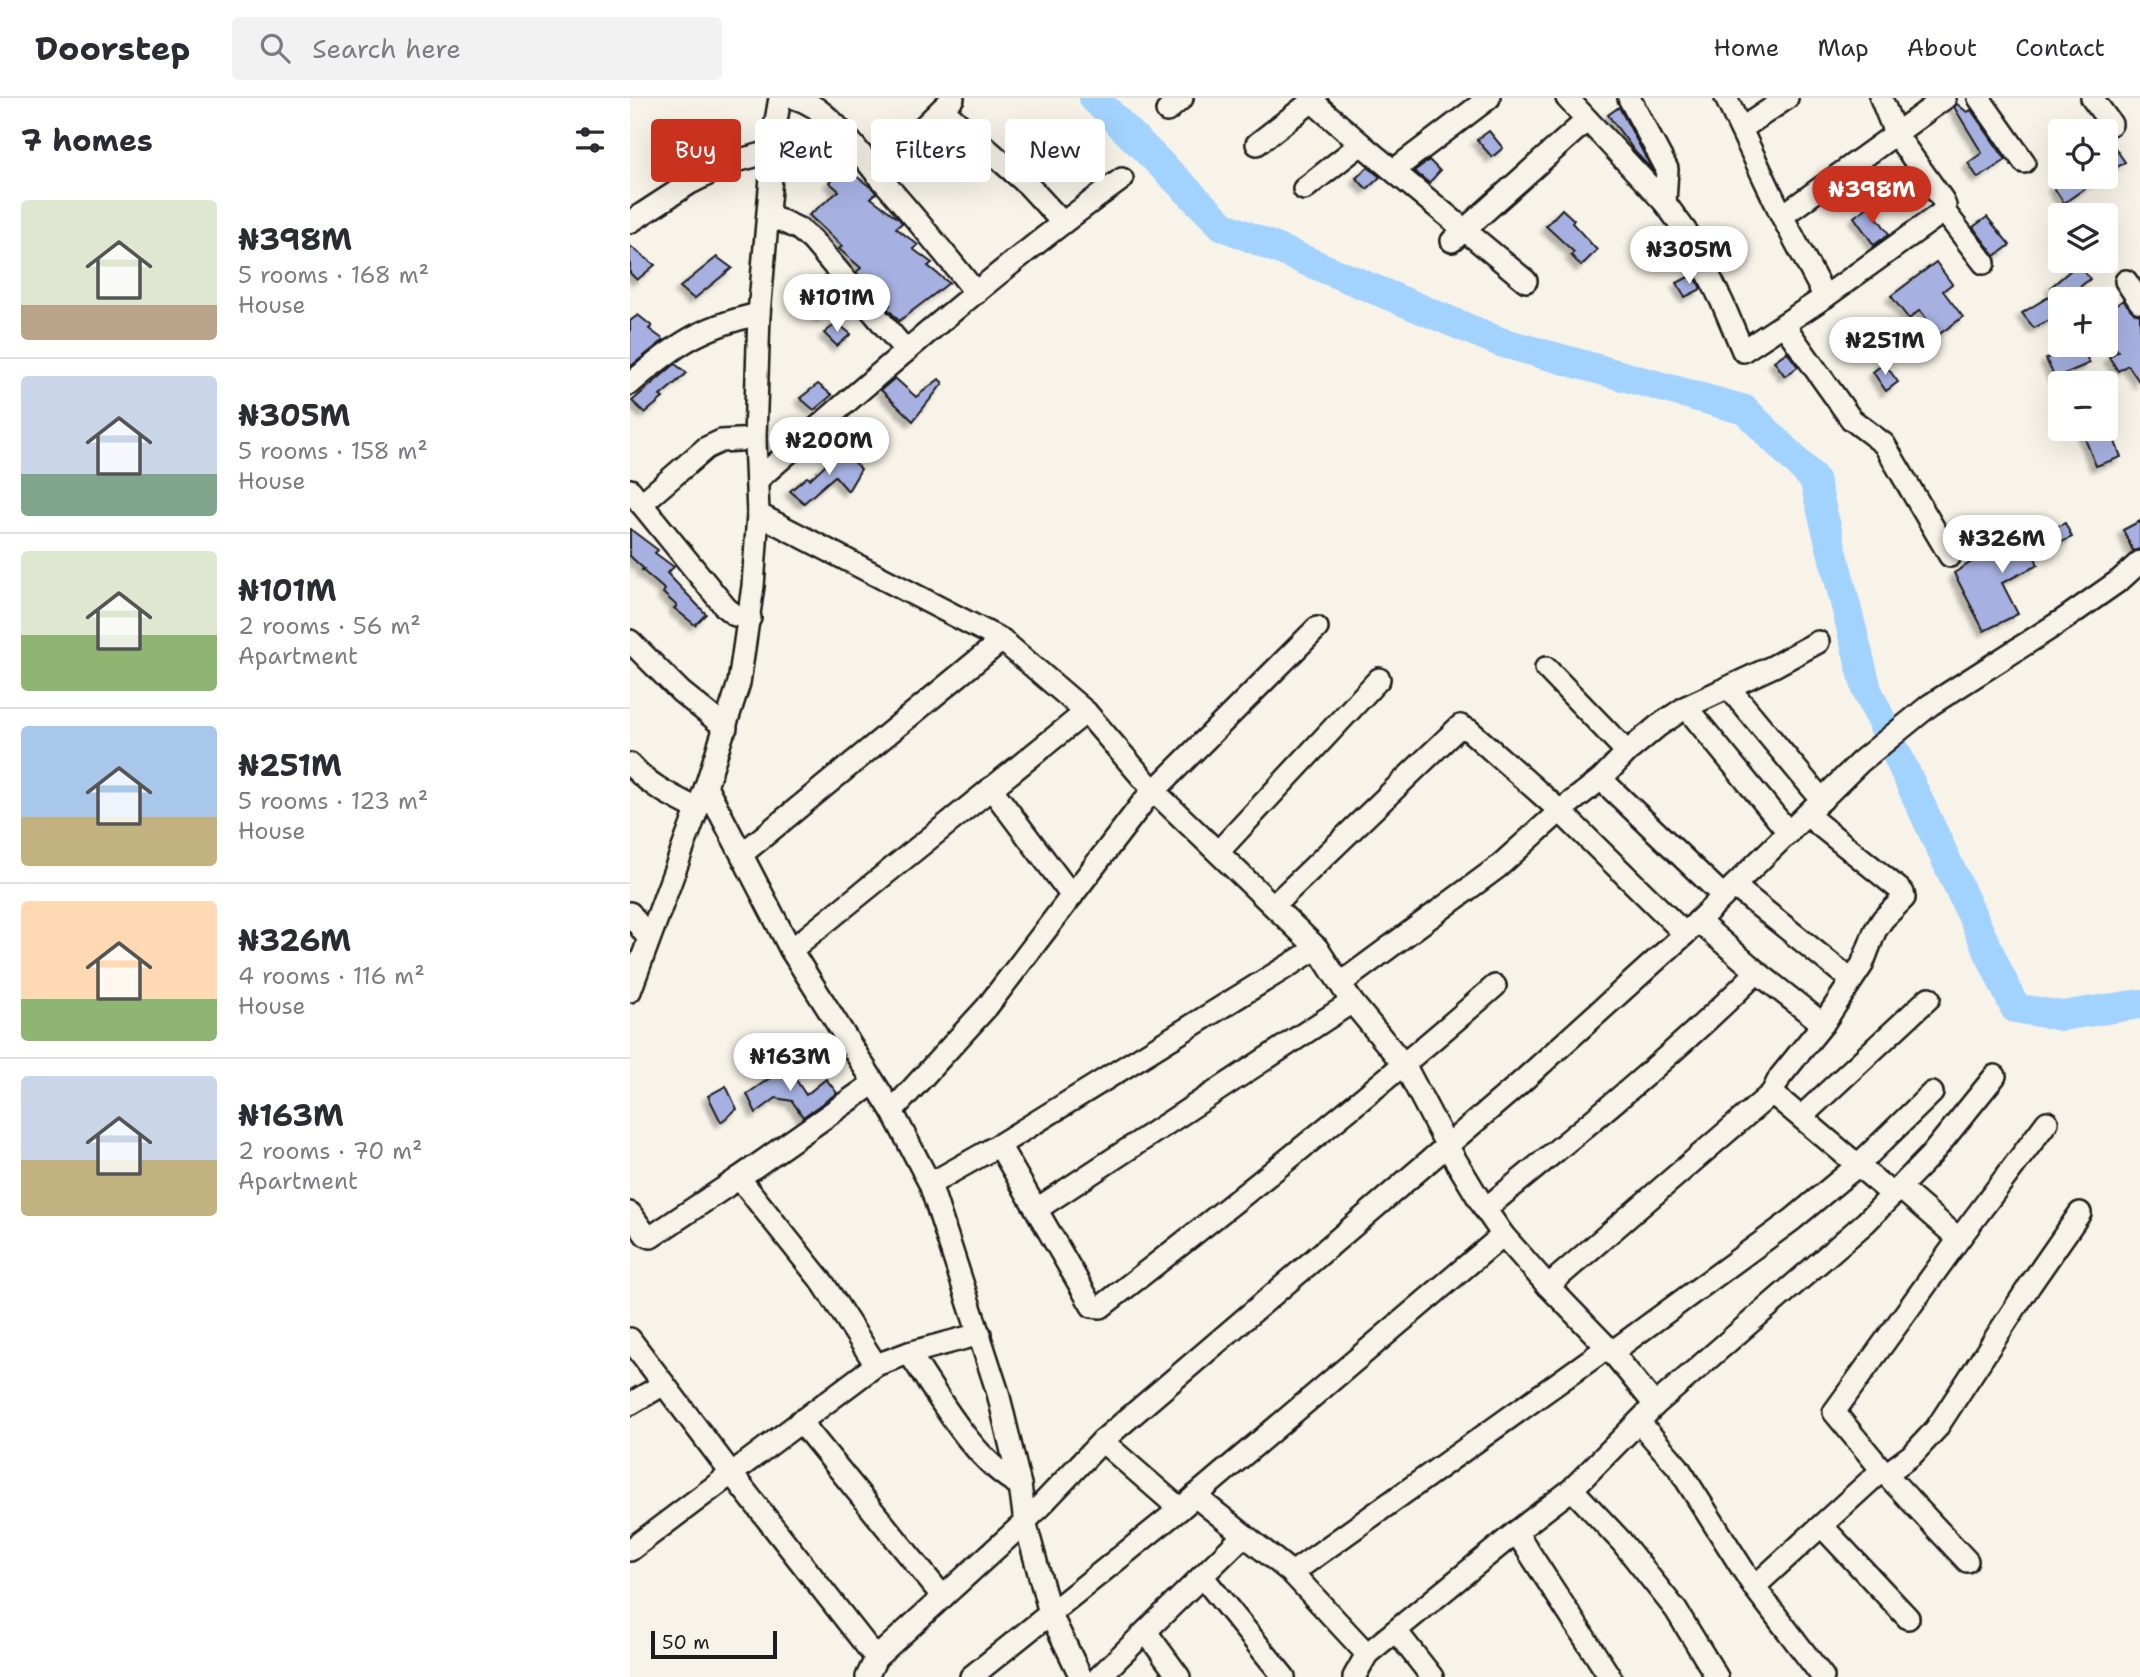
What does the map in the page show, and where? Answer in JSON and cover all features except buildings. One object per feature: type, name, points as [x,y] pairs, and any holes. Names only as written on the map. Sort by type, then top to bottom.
[{"type":"street","points":[[778,119],[780,98]]},
{"type":"street","points":[[795,98],[804,101],[835,125],[871,167]]},
{"type":"street","points":[[1394,170],[1489,98]]},
{"type":"street","points":[[1629,98],[1667,169],[1665,203]]},
{"type":"street","points":[[1726,98],[1782,216],[1825,297]]},
{"type":"street","points":[[1741,129],[1787,98]]},
{"type":"street","points":[[1881,98],[1895,133],[1942,199],[1944,211],[1984,263]]},
{"type":"street","points":[[1782,216],[1945,98]]},
{"type":"street","points":[[1979,98],[2024,162]]},
{"type":"street","points":[[2092,98],[2107,119]]},
{"type":"street","points":[[1569,99],[1665,203],[1690,237],[1743,351],[1825,297],[1944,211]]},
{"type":"street","points":[[1256,144],[1304,102],[1394,170],[1459,235],[1526,281]]},
{"type":"street","points":[[932,119],[948,103],[1062,222]]},
{"type":"street","points":[[1459,235],[1587,120]]},
{"type":"street","points":[[1304,189],[1361,144]]},
{"type":"street","points":[[630,222],[700,178],[732,162],[755,156]]},
{"type":"street","points":[[757,480],[976,293],[1062,222],[1122,178]]},
{"type":"street","points":[[630,991],[706,786],[739,683],[750,618],[758,513],[755,439],[759,314],[772,182]]},
{"type":"street","points":[[884,182],[976,293]]},
{"type":"street","points":[[769,215],[799,229],[812,240],[906,351]]},
{"type":"street","points":[[2126,281],[2140,302]]},
{"type":"street","points":[[630,384],[677,346],[699,333],[723,322],[759,314]]},
{"type":"street","points":[[1784,325],[1851,419],[1885,443],[1950,556]]},
{"type":"street","points":[[750,618],[735,615],[726,608],[636,497],[706,448],[721,441],[755,439]]},
{"type":"street","points":[[758,513],[1002,640],[1086,712],[1154,791],[1317,948],[1352,1002],[1405,1066],[1447,1146],[1503,1235],[1610,1349],[1655,1405]]},
{"type":"street","points":[[630,1339],[732,1473],[872,1668],[1025,1522],[1102,1441],[1447,1146],[1692,928],[1860,762],[1930,705],[2063,620],[2120,580],[2140,562]]},
{"type":"street","points":[[892,1111],[987,1007],[1144,801],[1317,628]]},
{"type":"street","points":[[742,854],[1002,640]]},
{"type":"street","points":[[630,641],[681,692],[726,728]]},
{"type":"street","points":[[1341,983],[1498,867],[1560,811],[1601,779],[1627,752],[1686,707],[1818,642]]},
{"type":"street","points":[[1546,667],[1627,752]]},
{"type":"street","points":[[1219,851],[1379,679]]},
{"type":"street","points":[[1548,1286],[1772,1093],[1780,1077],[1823,1024],[1862,965],[1875,931],[1883,919],[1904,898],[1903,893],[1814,807],[1729,688]]},
{"type":"street","points":[[1686,707],[1788,833]]},
{"type":"street","points":[[791,950],[1086,712]]},
{"type":"street","points":[[1274,905],[1460,726],[1470,731],[1692,928],[1757,972],[1823,1024]]},
{"type":"street","points":[[630,764],[641,777],[663,792],[697,809]]},
{"type":"street","points":[[1601,779],[1729,891],[1851,980]]},
{"type":"street","points":[[706,786],[791,950],[892,1111],[930,1184],[998,1393],[1020,1485],[1025,1522],[1050,1613],[1081,1677]]},
{"type":"street","points":[[991,788],[1072,895]]},
{"type":"street","points":[[630,913],[648,938]]},
{"type":"street","points":[[930,1184],[999,1145],[1317,948]]},
{"type":"street","points":[[1485,1209],[1633,1087],[1713,1016],[1757,972]]},
{"type":"street","points":[[999,1145],[1092,1306],[1101,1307],[1405,1066],[1495,986]]},
{"type":"street","points":[[1801,1117],[1929,998]]},
{"type":"street","points":[[1037,1209],[1352,1002]]},
{"type":"street","points":[[1354,1677],[1367,1654],[1572,1489],[1655,1405],[1866,1222],[1931,1155],[1995,1076]]},
{"type":"street","points":[[630,1213],[646,1236],[651,1237],[874,1083]]},
{"type":"street","points":[[1772,1093],[1857,1166],[1897,1191],[1959,1238]]},
{"type":"street","points":[[1292,1573],[1733,1265],[1857,1166],[1933,1093]]},
{"type":"street","points":[[1967,1561],[1836,1417],[1835,1408],[2047,1122]]},
{"type":"street","points":[[739,1178],[823,1283],[876,1365]]},
{"type":"street","points":[[1754,1587],[1884,1472],[1913,1454],[1936,1429],[2080,1213]]},
{"type":"street","points":[[971,1677],[1187,1502],[1503,1235]]},
{"type":"street","points":[[630,1550],[876,1365],[980,1334]]},
{"type":"street","points":[[909,1353],[961,1429],[1007,1479],[1020,1485]]},
{"type":"street","points":[[630,1404],[664,1384]]},
{"type":"street","points":[[800,1422],[943,1598]]},
{"type":"street","points":[[1639,1422],[1678,1467],[1754,1587],[1823,1677]]},
{"type":"street","points":[[1102,1441],[1187,1502],[1244,1535],[1292,1573],[1367,1654]]},
{"type":"street","points":[[1572,1489],[1621,1541],[1676,1610],[1717,1677]]},
{"type":"street","points":[[1822,1526],[1908,1618]]},
{"type":"street","points":[[1516,1532],[1610,1677]]},
{"type":"street","points":[[1100,1677],[1244,1535]]},
{"type":"street","points":[[1202,1576],[1284,1677]]},
{"type":"street","points":[[1396,1631],[1432,1677]]},
{"type":"street","points":[[1146,1632],[1179,1677]]},
{"type":"waterway","points":[[1094,98],[1223,226],[1500,342],[1745,410],[1814,479],[1867,690],[2015,1008],[2061,1016],[2140,1004]]}]
